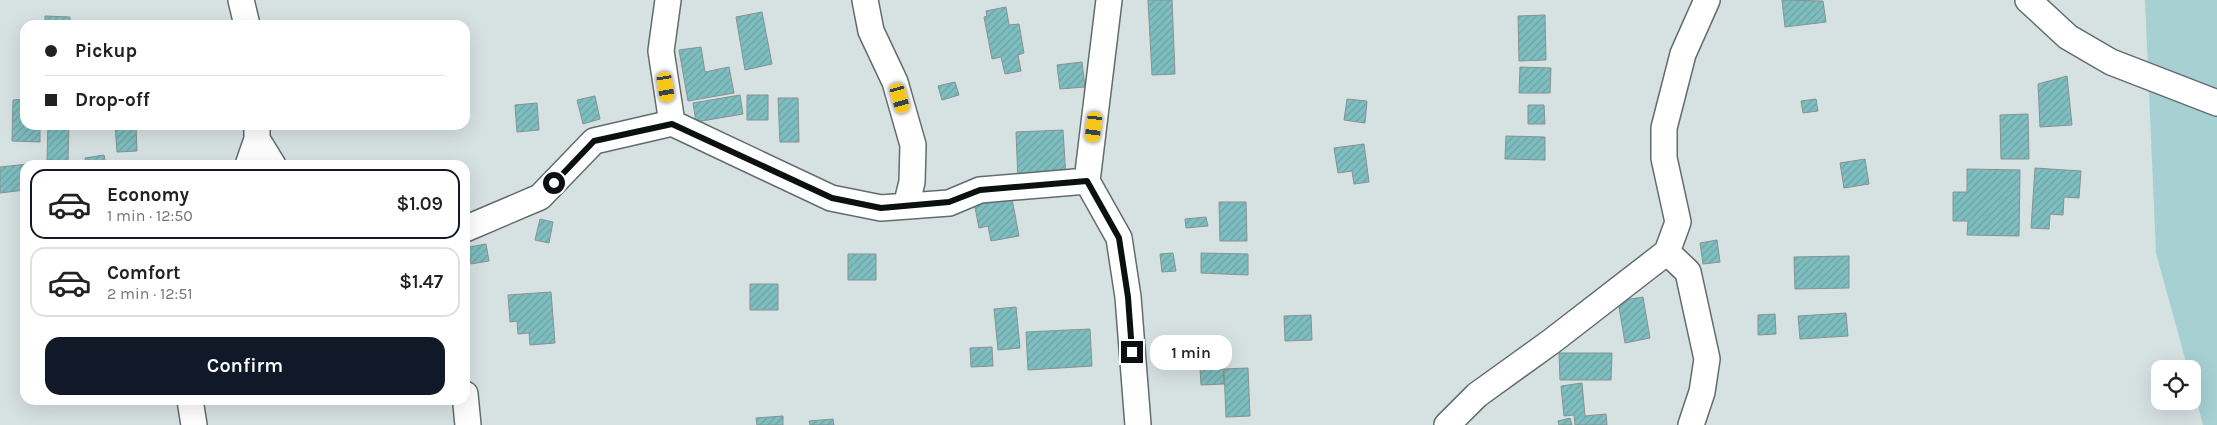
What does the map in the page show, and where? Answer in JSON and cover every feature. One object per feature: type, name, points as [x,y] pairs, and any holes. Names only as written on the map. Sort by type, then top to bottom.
[{"type":"street","points":[[241,0],[247,20]]},
{"type":"street","points":[[668,0],[660,51],[672,124]]},
{"type":"street","points":[[865,0],[871,32],[895,82],[913,146],[912,182],[906,206]]},
{"type":"street","points":[[1109,0],[1087,181],[1119,238],[1128,297],[1138,425]]},
{"type":"street","points":[[1447,425],[1477,394],[1552,341],[1667,252],[1678,222],[1664,158],[1664,128],[1683,54],[1707,0]]},
{"type":"street","points":[[2028,0],[2068,37],[2111,62],[2217,102]]},
{"type":"street","points":[[470,227],[540,197],[594,141],[672,124],[832,198],[881,208],[949,202],[980,190],[1087,181]]},
{"type":"street","points":[[249,160],[257,132]]},
{"type":"street","points":[[257,132],[271,160]]},
{"type":"street","points":[[1667,252],[1688,272],[1707,359],[1702,392],[1691,425]]},
{"type":"street","points":[[191,405],[194,425]]},
{"type":"street","points":[[466,405],[468,425]]},
{"type":"shaded area","points":[[2145,0],[2217,0],[2217,425],[2203,425],[2199,410],[2201,410],[2201,360],[2186,360],[2156,253]]},
{"type":"building","points":[[1148,0],[1172,0],[1175,74],[1152,75]]},
{"type":"building","points":[[1782,0],[1823,1],[1826,22],[1785,27]]},
{"type":"building","points":[[1006,7],[1009,25],[1019,24],[1024,53],[1018,55],[1021,71],[1005,74],[1001,57],[992,59],[984,17],[987,16],[986,11]]},
{"type":"building","points":[[762,12],[772,64],[745,70],[736,17]]},
{"type":"building","points":[[1545,15],[1546,60],[1519,61],[1518,16]]},
{"type":"building","points":[[45,16],[70,17],[70,20],[45,20]]},
{"type":"building","points":[[701,47],[705,72],[729,67],[734,93],[688,101],[679,50]]},
{"type":"building","points":[[1082,62],[1085,87],[1060,89],[1057,65]]},
{"type":"building","points":[[1520,67],[1551,68],[1550,93],[1519,93]]},
{"type":"building","points":[[2067,76],[2072,125],[2040,127],[2038,84]]},
{"type":"building","points":[[955,82],[959,95],[942,100],[938,86]]},
{"type":"building","points":[[740,95],[743,114],[696,122],[693,103]]},
{"type":"building","points":[[747,95],[768,95],[768,120],[747,120]]},
{"type":"building","points":[[595,96],[600,119],[583,124],[577,100]]},
{"type":"building","points":[[778,98],[798,98],[799,142],[780,142]]},
{"type":"building","points":[[20,99],[20,130],[40,130],[40,142],[12,141],[13,100]]},
{"type":"building","points":[[1347,99],[1367,101],[1365,123],[1344,120]]},
{"type":"building","points":[[1816,99],[1818,111],[1803,113],[1801,101]]},
{"type":"building","points":[[537,103],[539,130],[517,132],[515,105]]},
{"type":"building","points":[[1528,105],[1544,105],[1545,124],[1528,124]]},
{"type":"building","points":[[2028,114],[2029,159],[2001,159],[2000,115]]},
{"type":"building","points":[[48,130],[69,130],[68,160],[47,160]]},
{"type":"building","points":[[115,130],[136,130],[137,151],[117,152]]},
{"type":"building","points":[[1063,130],[1066,178],[1018,181],[1016,132]]},
{"type":"building","points":[[1506,136],[1545,137],[1545,160],[1505,159]]},
{"type":"building","points":[[1364,144],[1369,182],[1354,184],[1352,171],[1338,173],[1334,148]]},
{"type":"building","points":[[104,155],[105,160],[85,160],[85,158]]},
{"type":"building","points":[[1865,159],[1869,184],[1844,188],[1840,163]]},
{"type":"building","points":[[20,165],[20,191],[0,193],[0,167]]},
{"type":"building","points":[[2035,168],[2081,171],[2079,198],[2064,197],[2063,215],[2050,214],[2049,229],[2031,228]]},
{"type":"building","points":[[1967,169],[2020,170],[2019,236],[1967,235],[1968,221],[1953,221],[1953,192],[1967,192]]},
{"type":"building","points":[[1010,188],[1019,236],[991,241],[988,226],[979,228],[974,202]]},
{"type":"building","points":[[1219,202],[1246,202],[1247,241],[1220,241]]},
{"type":"building","points":[[1206,217],[1208,226],[1186,228],[1185,219]]},
{"type":"building","points":[[540,219],[553,222],[549,243],[535,240]]},
{"type":"building","points":[[1717,240],[1720,262],[1703,264],[1700,243]]},
{"type":"building","points":[[486,244],[489,261],[471,264],[470,247]]},
{"type":"building","points":[[1173,253],[1176,271],[1162,272],[1160,254]]},
{"type":"building","points":[[1201,253],[1248,254],[1248,275],[1201,273]]},
{"type":"building","points":[[848,254],[876,254],[876,280],[848,280]]},
{"type":"building","points":[[1849,256],[1849,288],[1795,289],[1794,257]]},
{"type":"building","points":[[750,284],[778,284],[778,310],[750,310]]},
{"type":"building","points":[[551,292],[555,343],[530,345],[529,333],[518,334],[517,321],[510,322],[508,295]]},
{"type":"building","points":[[1643,297],[1650,338],[1625,343],[1618,301]]},
{"type":"building","points":[[1016,307],[1020,348],[998,350],[994,309]]},
{"type":"building","points":[[1846,313],[1848,336],[1800,339],[1798,316]]},
{"type":"building","points":[[1775,314],[1776,334],[1758,335],[1758,315]]},
{"type":"building","points":[[1311,315],[1312,340],[1285,341],[1284,316]]},
{"type":"building","points":[[1090,329],[1092,366],[1028,370],[1026,332]]},
{"type":"building","points":[[992,347],[993,366],[971,367],[970,348]]},
{"type":"building","points":[[1559,353],[1612,353],[1611,380],[1560,380]]},
{"type":"building","points":[[1223,366],[1224,384],[1201,385],[1200,368]]},
{"type":"building","points":[[1248,368],[1250,416],[1226,417],[1224,369]]},
{"type":"building","points":[[1582,383],[1585,416],[1606,414],[1607,425],[1575,425],[1574,415],[1564,416],[1561,386]]},
{"type":"building","points":[[783,416],[783,425],[757,425],[756,418]]},
{"type":"building","points":[[1570,418],[1572,425],[1559,425],[1558,421]]},
{"type":"building","points":[[833,419],[834,425],[810,425],[809,421]]},
{"type":"route","points":[[554,183],[594,141],[672,124],[832,198],[881,208],[949,202],[980,190],[1018,185],[1087,181],[1119,238],[1128,297],[1132,352]]}]
